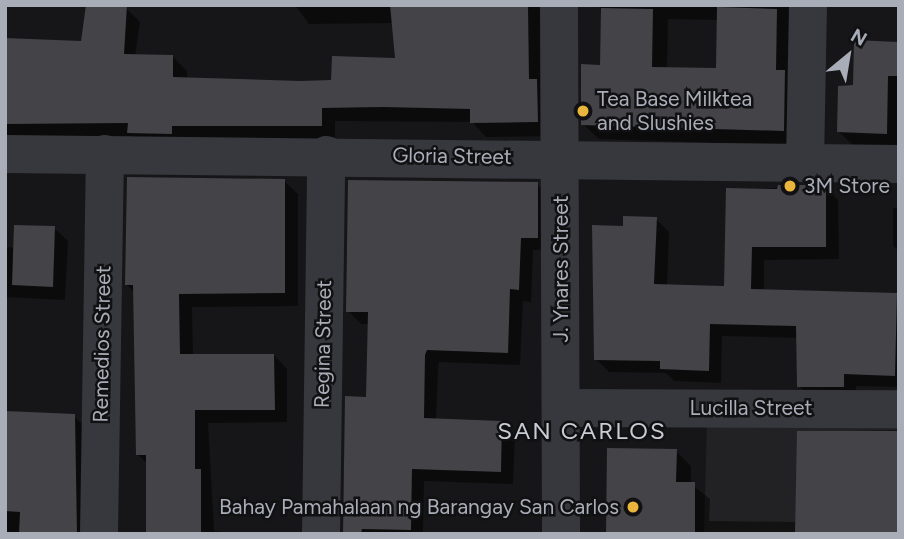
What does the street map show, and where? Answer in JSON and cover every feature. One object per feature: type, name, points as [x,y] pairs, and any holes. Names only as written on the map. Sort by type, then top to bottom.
[{"type":"street","name":"J. Ynares Street","points":[[559,5],[561,534]]},
{"type":"street","points":[[805,162],[808,5]]},
{"type":"street","name":"Gloria Street","points":[[5,154],[560,157],[899,164]]},
{"type":"street","name":"Remedios Street","points":[[99,534],[105,154]]},
{"type":"street","name":"Regina Street","points":[[321,534],[326,155]]},
{"type":"street","name":"Lucilla Street","points":[[561,408],[899,409]]},
{"type":"shaded area","points":[[707,420],[899,422],[899,534],[704,534]]},
{"type":"building","points":[[86,5],[127,5],[124,54],[173,55],[173,77],[300,81],[331,80],[332,56],[395,58],[390,5],[528,5],[529,79],[537,79],[538,122],[470,123],[470,109],[383,107],[322,108],[322,126],[172,126],[172,134],[127,133],[128,123],[5,124],[5,38],[81,41]]},
{"type":"building","points":[[717,7],[777,9],[776,70],[785,70],[784,131],[581,125],[581,64],[600,65],[601,8],[653,9],[652,67],[716,68]]},
{"type":"building","points":[[854,40],[899,42],[899,76],[888,76],[887,134],[837,132],[838,86],[853,85]]},
{"type":"building","points":[[127,177],[285,179],[285,293],[179,294],[180,354],[274,354],[275,410],[195,410],[195,469],[201,469],[201,534],[146,534],[146,455],[136,455],[133,285],[125,285]]},
{"type":"building","points":[[348,180],[538,182],[538,238],[521,238],[519,290],[510,289],[508,353],[427,350],[425,355],[424,418],[502,421],[501,472],[412,469],[411,530],[362,529],[361,534],[343,534],[345,396],[366,397],[368,312],[346,312]]},
{"type":"building","points":[[778,185],[826,185],[826,247],[752,247],[751,289],[897,293],[895,376],[844,374],[844,387],[797,387],[796,326],[710,324],[709,371],[660,369],[660,361],[594,360],[592,225],[623,226],[623,216],[657,217],[654,284],[724,286],[726,188],[777,189]]},
{"type":"building","points":[[14,225],[55,226],[53,287],[12,285]]},
{"type":"building","points":[[5,411],[75,414],[77,534],[19,534],[20,512],[5,511]]},
{"type":"building","points":[[797,431],[899,431],[899,534],[795,534]]},
{"type":"building","name":"Bahay Pamahalaan ng Barangay San Carlos","points":[[607,448],[677,449],[676,482],[695,482],[695,534],[606,534]]},
{"type":"place","name":"Tea Base Milktea and Slushies","points":[[583,111]]},
{"type":"place","name":"3M Store","points":[[790,186]]},
{"type":"place","name":"Bahay Pamahalaan ng Barangay San Carlos","points":[[633,507]]},
{"type":"district","name":"SAN CARLOS","points":[[582,431]]}]
